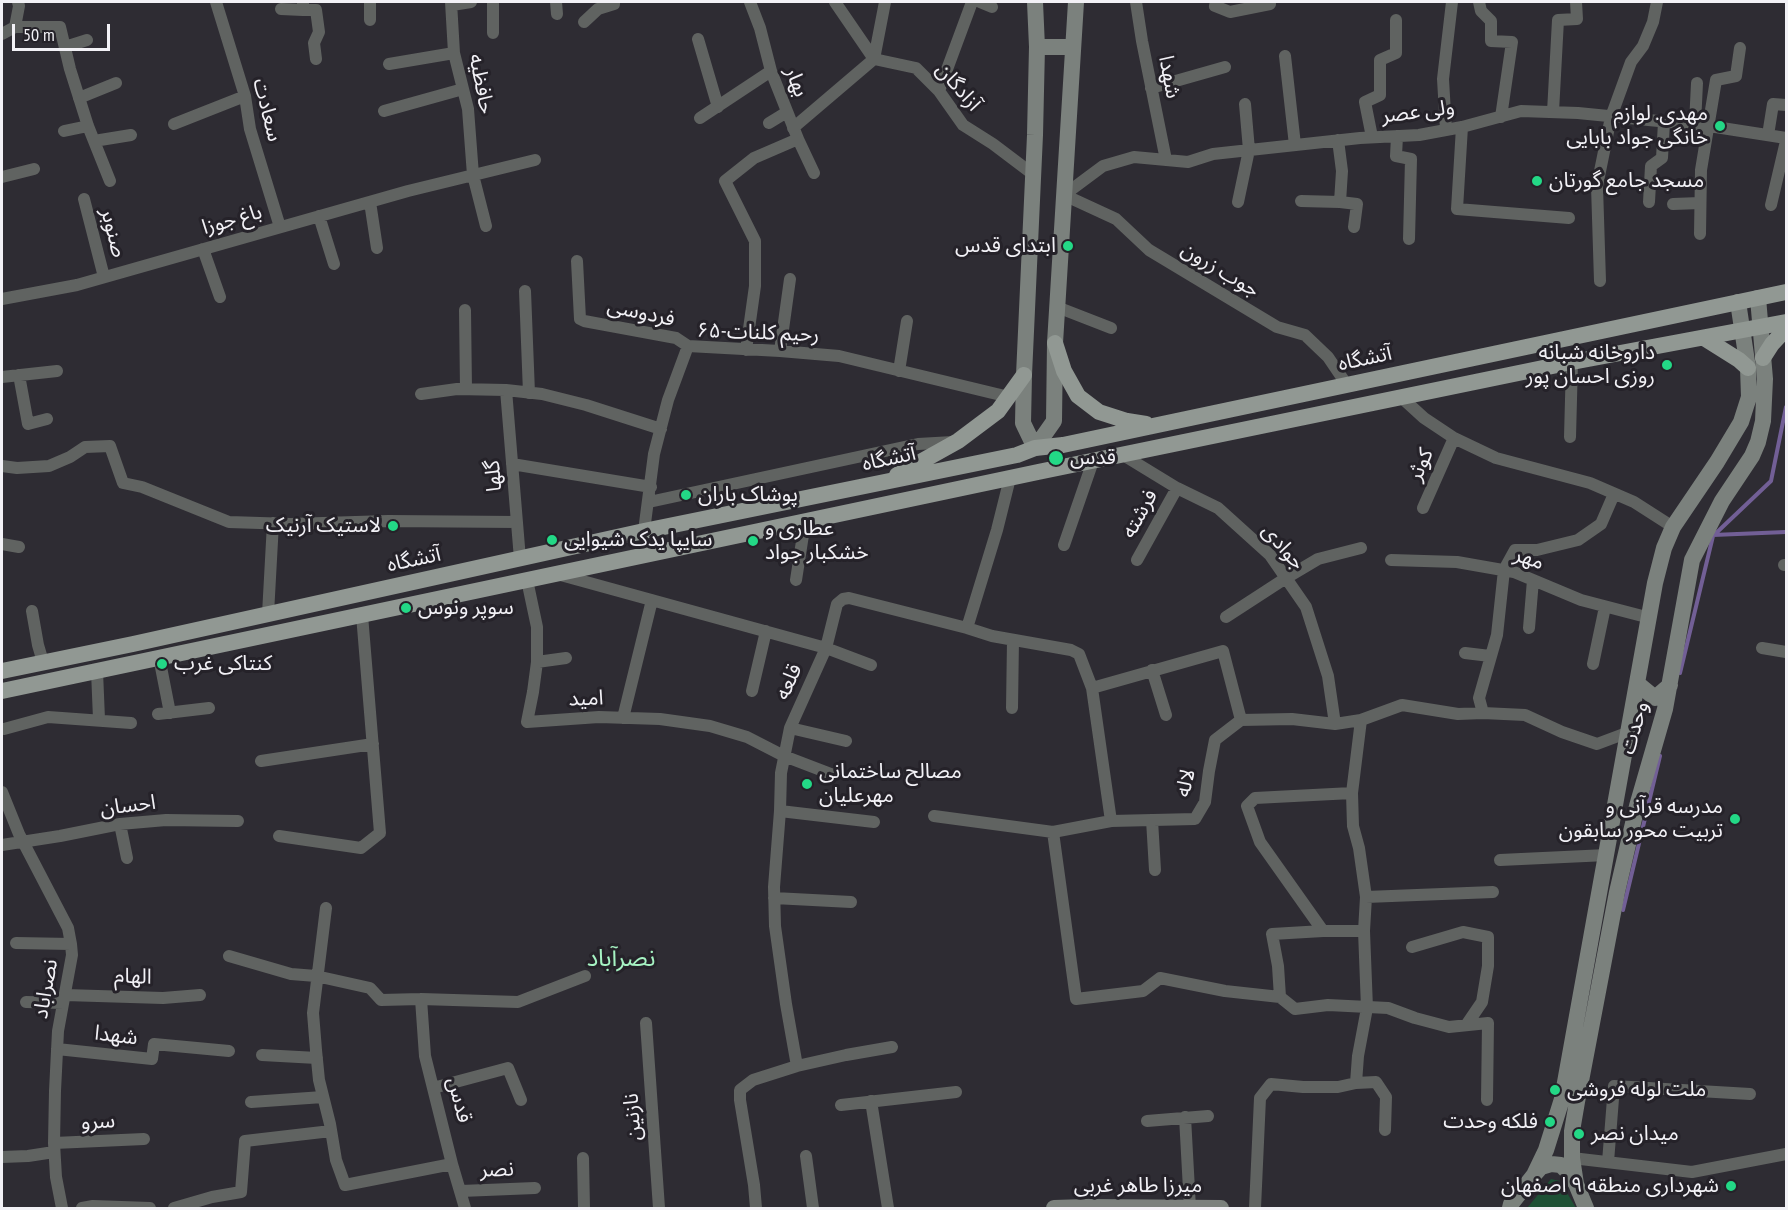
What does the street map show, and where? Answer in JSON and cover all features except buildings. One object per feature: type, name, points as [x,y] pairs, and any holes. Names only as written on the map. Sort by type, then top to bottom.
[{"type":"main road","points":[[1035,2],[1037,47],[1034,175],[1028,267],[1023,423],[1035,448],[1038,472]]},
{"type":"main road","points":[[1035,448],[1054,420],[1055,343],[1076,2]]},
{"type":"main road","points":[[1037,47],[1073,47]]},
{"type":"main road","points":[[1028,267],[1035,274],[1044,278],[1054,275],[1059,268]]},
{"type":"main road","name":"آتشگاه","points":[[2,670],[520,560],[644,531],[1017,455],[1035,448],[1064,445],[1786,292]]},
{"type":"main road","name":"وحدت","points":[[1576,1184],[1572,1158],[1572,1131],[1576,1102],[1617,892],[1637,806],[1670,685],[1692,560],[1722,501],[1739,477],[1758,442],[1765,407],[1766,379],[1762,358],[1758,298]]},
{"type":"main road","name":"وحدت","points":[[1534,1175],[1546,1150],[1562,1100],[1659,565],[1673,526],[1718,462],[1741,422],[1749,397],[1748,368],[1738,302]]},
{"type":"main road","name":"آتشگاه","points":[[2,691],[1123,454],[1572,362],[1786,322]]},
{"type":"main road","points":[[1762,358],[1786,329]]},
{"type":"main road","points":[[1704,338],[1748,368]]},
{"type":"main road","points":[[1055,343],[1064,371],[1078,396],[1099,412],[1127,421],[1158,425]]},
{"type":"main road","points":[[881,483],[958,441],[998,411],[1024,375]]},
{"type":"main road","points":[[334,600],[339,620]]},
{"type":"main road","points":[[1638,684],[1654,698],[1670,685]]},
{"type":"main road","points":[[1630,728],[1644,715],[1654,718],[1659,732]]},
{"type":"main road","points":[[1510,1209],[1511,1204],[1541,1167],[1551,1164],[1561,1165],[1576,1184],[1587,1209]]},
{"type":"main road","name":"میرزا طاهر غربی","points":[[1054,1209],[1086,1207],[1221,1209]]},
{"type":"street","points":[[15,27],[18,2]]},
{"type":"street","name":"سعادت","points":[[216,2],[245,96],[250,129],[279,227]]},
{"type":"street","points":[[370,2],[370,21]]},
{"type":"street","points":[[452,3],[471,2]]},
{"type":"street","points":[[493,2],[493,33]]},
{"type":"street","points":[[584,22],[598,9],[614,4],[614,2]]},
{"type":"street","name":"بهار","points":[[750,2],[760,28],[771,71],[814,173]]},
{"type":"street","points":[[835,2],[874,58]]},
{"type":"street","points":[[746,350],[755,286],[755,241],[725,181],[754,158],[796,133],[874,58],[885,2]]},
{"type":"street","points":[[939,91],[972,2]]},
{"type":"street","name":"شهدا","points":[[1136,2],[1166,160]]},
{"type":"street","points":[[1216,2],[1215,6],[1230,12],[1270,4]]},
{"type":"street","points":[[1446,129],[1443,79],[1452,2]]},
{"type":"street","points":[[1479,2],[1481,11],[1491,21],[1491,41],[1512,42],[1501,117]]},
{"type":"street","points":[[1554,112],[1558,20],[1576,19],[1576,2]]},
{"type":"street","points":[[1600,281],[1597,186],[1611,117],[1630,62],[1643,46],[1653,22],[1657,2]]},
{"type":"street","name":"حافظیه","points":[[452,3],[454,53],[468,109],[473,175],[486,226]]},
{"type":"street","points":[[281,9],[303,6],[316,10],[319,32],[314,43],[316,59]]},
{"type":"street","points":[[1372,137],[1365,102],[1380,94],[1380,60],[1396,53],[1396,20]]},
{"type":"street","points":[[2,34],[15,27],[60,27],[88,126],[110,181]]},
{"type":"street","points":[[698,39],[718,107]]},
{"type":"street","points":[[65,47],[87,40]]},
{"type":"street","points":[[1700,234],[1701,170],[1716,80],[1736,76],[1740,48]]},
{"type":"street","points":[[388,64],[454,53]]},
{"type":"street","points":[[1285,56],[1295,145]]},
{"type":"street","name":"آزادگان","points":[[874,58],[916,68],[939,91],[963,125],[1034,175]]},
{"type":"street","points":[[1152,88],[1225,67]]},
{"type":"street","points":[[700,118],[771,71]]},
{"type":"street","points":[[80,98],[116,83]]},
{"type":"street","points":[[1695,124],[1697,84]]},
{"type":"street","points":[[384,111],[463,89]]},
{"type":"street","points":[[174,124],[245,96]]},
{"type":"street","points":[[1239,202],[1249,150],[1245,104]]},
{"type":"street","points":[[1768,135],[1773,104],[1786,105]]},
{"type":"street","name":"ولی عصر","points":[[1064,195],[1103,166],[1134,157],[1188,162],[1213,154],[1338,140],[1419,135],[1462,127],[1521,111],[1578,113],[1695,124],[1768,135],[1786,140]]},
{"type":"street","points":[[769,123],[787,112]]},
{"type":"street","points":[[1649,202],[1652,166],[1662,158],[1664,122]]},
{"type":"street","points":[[64,131],[88,126]]},
{"type":"street","points":[[1462,127],[1457,209],[1569,218]]},
{"type":"street","points":[[94,141],[130,135]]},
{"type":"street","points":[[1397,136],[1396,156],[1411,159],[1409,240]]},
{"type":"street","points":[[1338,140],[1342,171],[1340,202]]},
{"type":"street","points":[[1771,205],[1786,140]]},
{"type":"street","name":"باغ جوزا","points":[[2,300],[77,285],[370,202],[535,160]]},
{"type":"street","points":[[2,177],[34,169]]},
{"type":"street","name":"جوب زرون","points":[[1064,195],[1116,219],[1149,250],[1277,327],[1305,334],[1328,357],[1347,386]]},
{"type":"street","name":"صنوبر","points":[[84,199],[104,277]]},
{"type":"street","points":[[1301,201],[1357,204],[1354,227]]},
{"type":"street","points":[[370,202],[377,248]]},
{"type":"street","points":[[1672,204],[1700,203]]},
{"type":"street","points":[[319,216],[334,264]]},
{"type":"street","points":[[202,249],[220,297]]},
{"type":"street","name":"فردوسی","points":[[577,261],[580,319],[676,338],[688,346]]},
{"type":"street","points":[[780,351],[790,279]]},
{"type":"street","points":[[525,291],[529,393]]},
{"type":"street","points":[[1057,307],[1111,328]]},
{"type":"street","points":[[465,310],[466,389]]},
{"type":"street","points":[[899,371],[907,321]]},
{"type":"street","name":"۶۵-رحیم کلنات","points":[[644,531],[654,454],[668,400],[688,346],[839,356],[1010,397]]},
{"type":"street","points":[[1570,437],[1572,362]]},
{"type":"street","points":[[2,377],[57,371]]},
{"type":"street","points":[[19,375],[27,424],[47,419]]},
{"type":"street","points":[[421,394],[457,389],[529,393],[586,405],[661,429]]},
{"type":"street","name":"گلها","points":[[506,390],[520,560]]},
{"type":"street","points":[[1401,397],[1424,418],[1454,438],[1496,458],[1590,483],[1634,502],[1673,526]]},
{"type":"street","name":"کوثر","points":[[1423,508],[1454,438]]},
{"type":"street","points":[[649,502],[918,444],[958,441]]},
{"type":"street","points":[[2,466],[17,468],[49,466],[70,458],[85,447],[110,446],[123,483],[142,487],[229,522],[388,520],[517,522]]},
{"type":"street","name":"جوادی","points":[[1123,454],[1177,488],[1218,508],[1270,555],[1306,608],[1328,676],[1335,724]]},
{"type":"street","points":[[1064,545],[1093,461]]},
{"type":"street","points":[[512,464],[651,487]]},
{"type":"street","points":[[967,628],[997,530],[1010,478]]},
{"type":"street","name":"فرشته","points":[[1137,560],[1177,488]]},
{"type":"street","points":[[1483,713],[1479,698],[1497,635],[1504,570],[1515,550],[1537,550],[1578,540],[1601,524],[1614,494]]},
{"type":"street","points":[[796,580],[805,522]]},
{"type":"street","points":[[268,614],[273,523]]},
{"type":"street","points":[[2,544],[19,547]]},
{"type":"street","points":[[1226,616],[1318,559],[1361,548]]},
{"type":"street","name":"مهر","points":[[1390,560],[1457,562],[1514,572],[1581,600],[1650,618]]},
{"type":"street","points":[[556,574],[826,648],[871,665]]},
{"type":"street","name":"امید","points":[[527,580],[537,627],[537,662],[527,722],[599,717],[660,719],[710,726],[747,737],[784,756],[831,774]]},
{"type":"street","points":[[1529,628],[1533,580]]},
{"type":"street","name":"قلعه","points":[[797,1066],[775,926],[774,898],[780,811],[780,773],[790,728],[826,648],[837,604],[849,598],[992,636],[1071,650],[1079,654],[1092,688]]},
{"type":"street","points":[[623,718],[652,600]]},
{"type":"street","points":[[1593,664],[1605,607]]},
{"type":"street","points":[[32,611],[43,662]]},
{"type":"street","points":[[279,836],[361,848],[380,833],[362,615]]},
{"type":"street","points":[[752,691],[766,631]]},
{"type":"street","points":[[1012,708],[1013,640]]},
{"type":"street","points":[[1762,648],[1786,652]]},
{"type":"street","points":[[1111,821],[1092,688],[1223,651],[1241,720],[1293,719],[1335,724],[1361,720],[1402,705],[1458,714],[1525,715],[1562,732],[1597,744],[1630,728]]},
{"type":"street","points":[[1465,654],[1490,656]]},
{"type":"street","points":[[159,657],[164,713],[209,708]]},
{"type":"street","points":[[537,662],[566,658]]},
{"type":"street","points":[[1152,670],[1166,715]]},
{"type":"street","points":[[98,671],[99,719]]},
{"type":"street","points":[[4,729],[48,717],[131,723]]},
{"type":"street","name":"لاله","points":[[934,816],[1053,832],[1111,821],[1195,819],[1205,802],[1215,740],[1241,720]]},
{"type":"street","points":[[1356,1083],[1358,1056],[1368,1008],[1364,931],[1366,897],[1359,848],[1353,826],[1352,793],[1361,720]]},
{"type":"street","points":[[790,728],[846,741]]},
{"type":"street","points":[[261,761],[373,744]]},
{"type":"street","name":"نصراباد","points":[[2,792],[23,842],[69,928],[72,955],[58,1031],[54,1148],[62,1209]]},
{"type":"street","points":[[1323,931],[1260,842],[1247,806],[1255,798],[1352,793]]},
{"type":"street","points":[[780,811],[874,822]]},
{"type":"street","name":"احسان","points":[[2,845],[120,824],[166,820],[238,821]]},
{"type":"street","points":[[1152,820],[1155,870]]},
{"type":"street","points":[[120,824],[127,858]]},
{"type":"street","points":[[1053,832],[1076,999],[1143,991],[1160,978],[1225,991],[1280,997],[1294,1009],[1328,1005],[1388,1008],[1449,1027],[1488,1023],[1487,1100]]},
{"type":"street","points":[[1500,860],[1607,855]]},
{"type":"street","points":[[1366,897],[1493,892]]},
{"type":"street","points":[[774,898],[851,902]]},
{"type":"street","points":[[326,908],[313,1014],[323,1097],[336,1160],[345,1185],[452,1164]]},
{"type":"street","points":[[1280,997],[1278,966],[1272,934],[1364,931]]},
{"type":"street","points":[[1412,947],[1463,932],[1488,937],[1488,966],[1482,1002],[1467,1024]]},
{"type":"street","points":[[16,943],[71,944]]},
{"type":"street","points":[[229,956],[291,974],[316,976],[370,988],[381,1000],[518,1002],[585,975]]},
{"type":"street","name":"الهام","points":[[26,1002],[200,995]]},
{"type":"street","name":"قدس","points":[[421,999],[425,1056],[465,1209]]},
{"type":"street","name":"نازنین","points":[[646,1023],[659,1209]]},
{"type":"street","name":"شهدا","points":[[57,1048],[152,1059],[154,1044],[229,1050]]},
{"type":"street","points":[[756,1209],[740,1090],[753,1080],[797,1066],[892,1047]]},
{"type":"street","points":[[262,1055],[317,1058]]},
{"type":"street","points":[[433,1088],[508,1068],[521,1100]]},
{"type":"street","points":[[1256,1209],[1260,1098],[1270,1084],[1338,1087],[1376,1082],[1386,1097],[1385,1130]]},
{"type":"street","points":[[1608,1162],[1614,1086],[1750,1094]]},
{"type":"street","points":[[841,1105],[956,1092]]},
{"type":"street","points":[[251,1102],[323,1097]]},
{"type":"street","points":[[871,1101],[888,1209]]},
{"type":"street","points":[[1147,1122],[1208,1116]]},
{"type":"street","points":[[1182,1208],[1185,1117]]},
{"type":"street","points":[[174,1209],[212,1197],[241,1192],[245,1140],[331,1131]]},
{"type":"street","name":"سرو","points":[[2,1157],[28,1156],[54,1148],[144,1139]]},
{"type":"street","points":[[1572,1158],[1692,1172],[1786,1154]]},
{"type":"street","points":[[806,1156],[813,1209]]},
{"type":"street","points":[[584,1158],[584,1209]]},
{"type":"street","name":"نصر","points":[[460,1191],[535,1188]]},
{"type":"street","points":[[82,1209],[93,1206],[150,1209]]},
{"type":"green space","points":[[1551,1179],[1560,1181],[1576,1208],[1527,1208]]},
{"type":"waterway","points":[[1680,673],[1713,536],[1771,481],[1786,407]]},
{"type":"waterway","points":[[1713,535],[1786,532]]},
{"type":"waterway","points":[[1623,910],[1660,756]]},
{"type":"place","name":"مهدی. لوازم خانگی جواد بابایی","points":[[1720,126]]},
{"type":"place","name":"مسجد جامع گورتان","points":[[1537,181]]},
{"type":"place","name":"ابتدای قدس","points":[[1068,246]]},
{"type":"place","name":"داروخانه شبانه روزی احسان پور","points":[[1667,365]]},
{"type":"place","name":"قدس","points":[[1056,458]]},
{"type":"place","name":"پوشاک باران","points":[[686,495]]},
{"type":"place","name":"لاستیک آرنیک","points":[[393,526]]},
{"type":"place","name":"سایپا یدک شیوایی","points":[[552,540]]},
{"type":"place","name":"عطاری و خشکبار جواد","points":[[753,541]]},
{"type":"place","name":"سوپر ونوس","points":[[406,608]]},
{"type":"place","name":"کنتاکی غرب","points":[[162,664]]},
{"type":"place","name":"مصالح ساختمانی مهرعلیان","points":[[807,784]]},
{"type":"place","name":"مدرسه قرآنی و تربیت محور سابقون","points":[[1735,819]]},
{"type":"place","name":"ملت لوله فروشی","points":[[1555,1090]]},
{"type":"place","name":"فلکه وحدت","points":[[1550,1122]]},
{"type":"place","name":"میدان نصر","points":[[1579,1134]]},
{"type":"place","name":"شهرداری منطقه ۹ اصفهان","points":[[1731,1186]]},
{"type":"district","name":"نصرآباد","points":[[621,959]]}]
